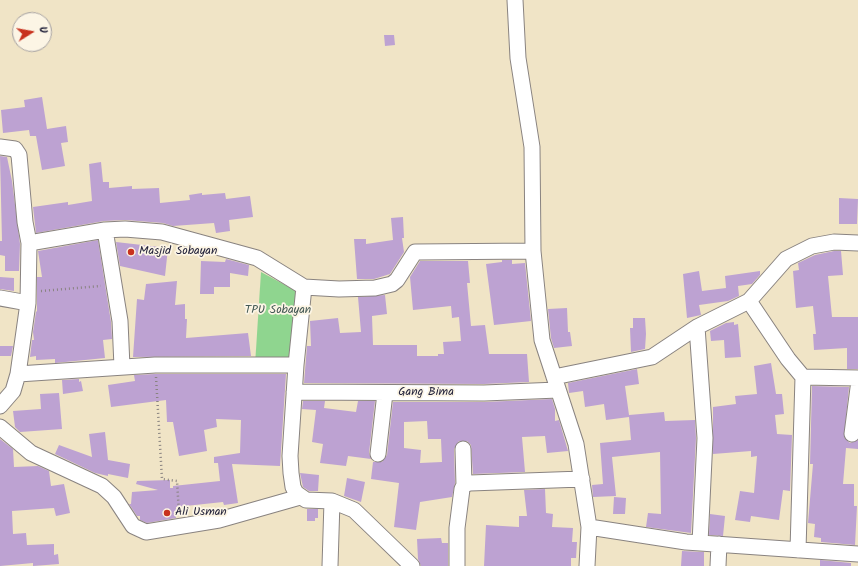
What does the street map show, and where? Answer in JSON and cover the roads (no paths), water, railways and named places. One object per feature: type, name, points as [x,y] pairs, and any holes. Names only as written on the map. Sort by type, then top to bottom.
[{"type":"street","points":[[515,0],[518,58],[532,147],[533,251],[542,340],[576,444],[589,527],[587,566]]},
{"type":"street","points":[[0,147],[15,149],[19,155],[25,222],[29,243],[28,298],[18,374],[13,391],[0,406]]},
{"type":"street","points":[[29,243],[105,230],[125,229],[162,232],[257,258],[304,287],[339,289],[384,287],[397,280],[411,255],[418,251],[533,251]]},
{"type":"street","points":[[105,230],[116,284],[120,321],[122,367]]},
{"type":"street","points":[[798,550],[803,377],[788,359],[749,301],[786,259],[812,246],[834,242],[858,243]]},
{"type":"street","points":[[300,497],[293,488],[291,473],[294,392],[304,287]]},
{"type":"street","points":[[0,298],[28,298]]},
{"type":"street","name":"Gang Bima","points":[[294,392],[484,393],[556,383],[652,357],[697,327],[749,301]]},
{"type":"street","points":[[697,327],[706,438],[700,543]]},
{"type":"street","points":[[18,374],[155,365],[296,365]]},
{"type":"street","points":[[803,377],[858,378]]},
{"type":"street","points":[[852,434],[858,388]]},
{"type":"street","points":[[378,454],[385,393]]},
{"type":"street","points":[[0,427],[31,453],[102,486],[114,497],[133,526],[140,530],[146,532],[157,531],[169,527],[219,520],[300,497],[313,501],[332,501],[354,510],[412,566]]},
{"type":"street","points":[[457,566],[457,528],[464,485],[463,449]]},
{"type":"street","points":[[464,485],[582,478]]},
{"type":"street","points":[[330,566],[332,501]]},
{"type":"street","points":[[589,527],[700,543],[858,554],[858,566]]},
{"type":"street","points":[[718,566],[719,544]]},
{"type":"place","name":"Masjid Sobayan","points":[[131,252]]},
{"type":"place","name":"Ali Usman","points":[[167,513]]},
{"type":"park label","name":"TPU Sobayan","points":[[278,311]]}]
